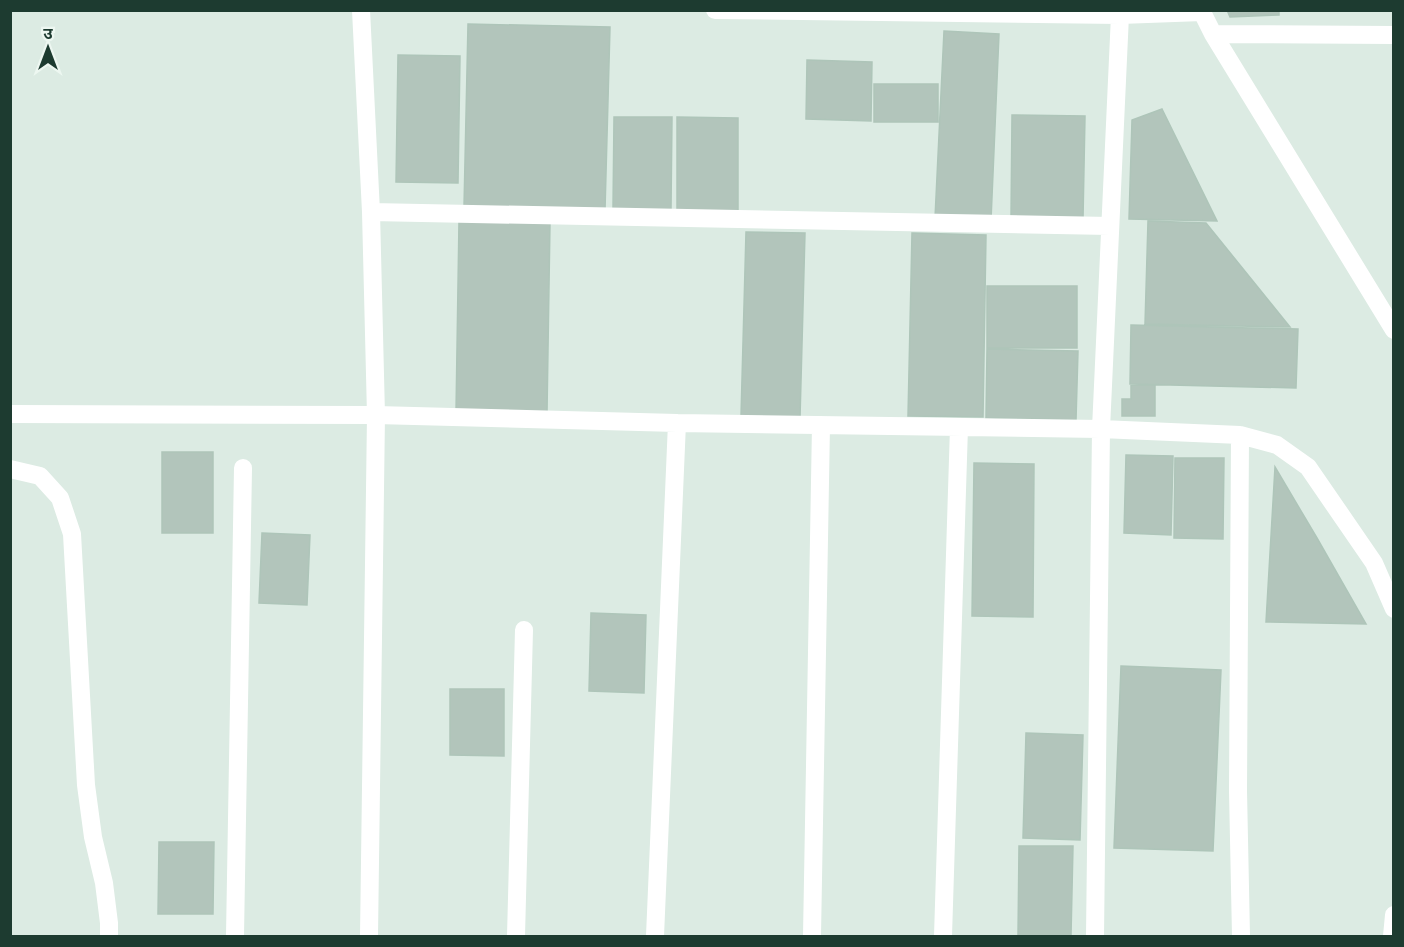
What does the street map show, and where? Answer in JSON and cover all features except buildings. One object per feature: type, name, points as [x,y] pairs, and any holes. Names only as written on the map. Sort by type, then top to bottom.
[{"type":"street","points":[[361,10],[371,212],[376,415],[369,936]]},
{"type":"street","points":[[715,10],[1121,13],[1201,11],[1394,330]]},
{"type":"street","points":[[1095,936],[1101,429],[1121,13]]},
{"type":"street","points":[[1213,33],[1394,35]]},
{"type":"street","points":[[371,212],[1110,226]]},
{"type":"street","points":[[10,414],[376,415],[677,423],[1101,429],[1240,435],[1276,445],[1308,467],[1374,563],[1394,609]]},
{"type":"street","points":[[655,936],[677,423]]},
{"type":"street","points":[[812,936],[821,425]]},
{"type":"street","points":[[943,936],[959,427]]},
{"type":"street","points":[[1240,435],[1238,791],[1241,936]]},
{"type":"street","points":[[235,936],[243,468]]},
{"type":"street","points":[[10,469],[40,476],[60,498],[72,534],[86,785],[93,837],[104,883],[109,936]]},
{"type":"street","points":[[516,936],[524,630]]},
{"type":"street","points":[[1392,936],[1394,915]]}]
